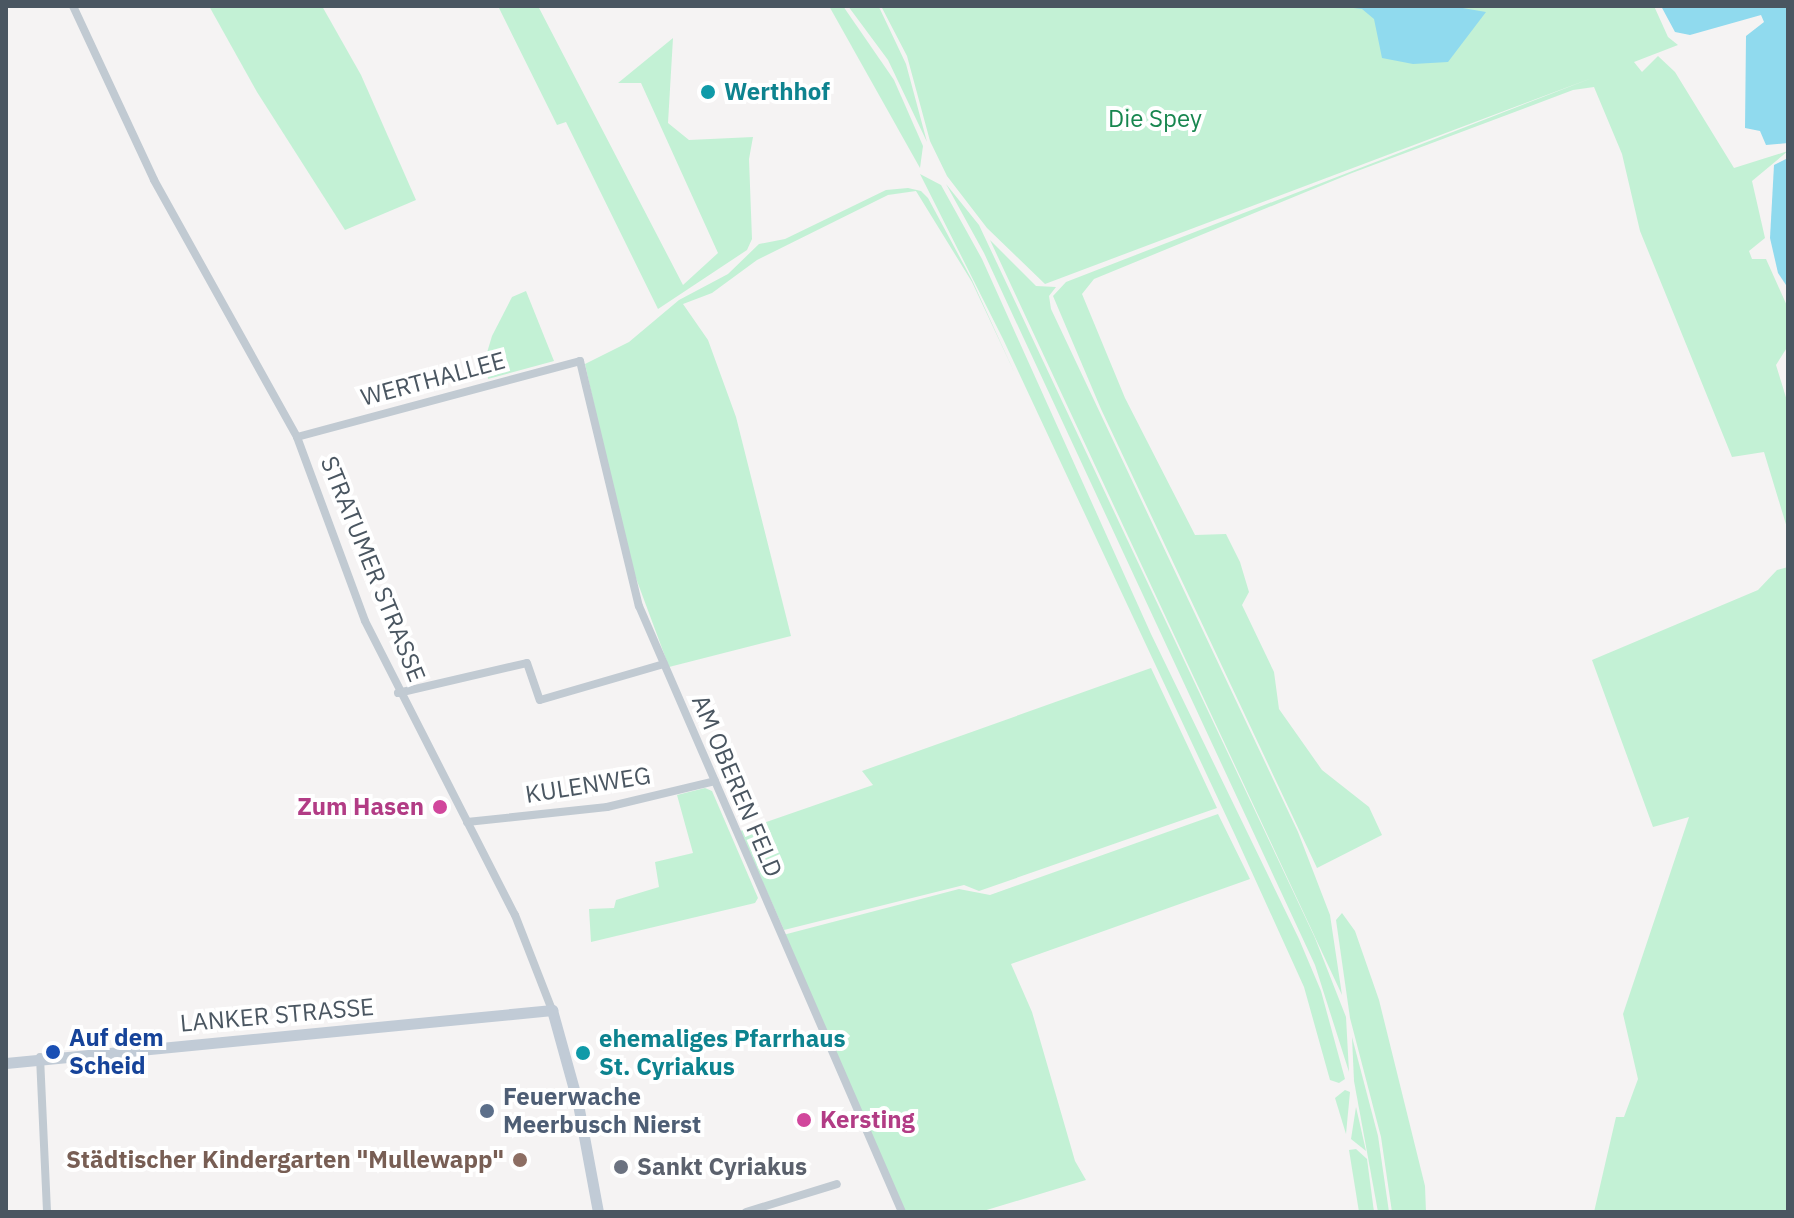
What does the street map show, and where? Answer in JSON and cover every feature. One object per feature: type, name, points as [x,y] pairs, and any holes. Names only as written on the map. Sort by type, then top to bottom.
[{"type":"street","name":"STRATUMER STRASSE","points":[[73,6],[154,180],[297,437],[365,621],[398,693],[521,926],[552,1010],[578,1104],[598,1212]]},
{"type":"street","name":"WERTHALLEE","points":[[297,437],[580,361]]},
{"type":"street","name":"AM OBEREN FELD","points":[[580,361],[609,466],[631,584],[902,1212]]},
{"type":"street","points":[[398,693],[527,663],[540,700],[664,664]]},
{"type":"street","name":"KULENWEG","points":[[467,822],[607,807],[715,781]]},
{"type":"street","name":"LANKER STRASSE","points":[[6,1063],[40,1057],[522,1017],[552,1010]]},
{"type":"street","points":[[40,1057],[47,1212]]},
{"type":"street","points":[[746,1212],[837,1184]]},
{"type":"green space","points":[[209,6],[322,6],[361,75],[416,200],[345,230],[257,92]]},
{"type":"green space","points":[[498,6],[538,6],[683,285],[718,253],[641,83],[618,83],[673,38],[668,123],[689,140],[753,137],[749,159],[752,239],[747,250],[658,309],[566,122],[557,125]]},
{"type":"green space","points":[[829,6],[843,6],[894,80],[923,146],[920,168]]},
{"type":"green space","points":[[848,6],[879,7],[906,64],[927,142],[888,60]]},
{"type":"green space","name":"Die Spey","points":[[881,6],[1654,6],[1668,37],[1678,45],[1634,62],[1642,72],[1658,56],[1675,72],[1734,168],[1788,151],[1752,181],[1765,238],[1749,251],[1752,259],[1766,259],[1788,308],[1788,346],[1776,365],[1788,404],[1788,531],[1764,452],[1732,457],[1640,231],[1622,154],[1594,87],[1573,90],[1352,173],[1094,279],[1082,294],[1125,398],[1195,535],[1226,534],[1240,562],[1249,592],[1242,605],[1274,672],[1279,709],[1322,770],[1369,807],[1382,835],[1317,868],[1101,409],[1053,296],[1066,282],[1592,78],[1045,284],[987,228],[947,176],[930,141],[907,56]]},
{"type":"green space","points":[[920,174],[941,185],[982,259],[1151,634],[1299,939],[1321,991],[1345,1079],[1339,1083],[1330,1080],[1304,987],[1235,835],[1003,339]]},
{"type":"green space","points":[[946,184],[979,225],[1315,938],[1346,1017],[1349,1072],[1315,965],[984,253]]},
{"type":"green space","points":[[908,188],[921,191],[928,198],[972,280],[1016,376],[972,282],[916,191],[888,195],[757,260],[712,293],[683,304],[708,340],[736,417],[791,636],[669,667],[627,554],[585,364],[629,342],[679,300],[728,274],[759,244],[785,239],[886,190]]},
{"type":"green space","points":[[990,240],[1036,286],[1056,287],[1049,296],[1051,309],[1298,832],[1330,915],[1342,995]]},
{"type":"green space","points":[[526,291],[554,361],[488,379],[486,356],[492,336],[512,297]]},
{"type":"green space","points":[[1788,567],[1788,1212],[1594,1212],[1616,1117],[1624,1117],[1638,1079],[1623,1014],[1689,817],[1653,827],[1592,660],[1758,590],[1777,570]]},
{"type":"green space","points":[[1151,668],[1217,808],[979,891],[964,885],[784,930],[740,831],[873,785],[862,771]]},
{"type":"green space","points":[[705,788],[712,791],[758,898],[755,903],[591,942],[589,909],[614,908],[616,900],[659,887],[655,862],[693,853],[677,795]]},
{"type":"green space","points":[[1218,814],[1250,879],[1011,964],[1032,1012],[1075,1161],[1086,1180],[980,1212],[905,1212],[783,935],[959,889],[990,895]]},
{"type":"green space","points":[[1342,913],[1355,931],[1379,1000],[1425,1186],[1426,1212],[1392,1212],[1381,1137],[1350,1018],[1336,920]]},
{"type":"green space","points":[[1352,1037],[1378,1136],[1389,1212],[1378,1212],[1354,1081]]},
{"type":"green space","points":[[1345,1090],[1350,1092],[1346,1134],[1335,1098]]},
{"type":"green space","points":[[1356,1107],[1366,1151],[1351,1139]]},
{"type":"green space","points":[[1356,1149],[1367,1159],[1374,1212],[1359,1212],[1349,1150]]},
{"type":"water","points":[[1337,6],[1451,6],[1486,12],[1448,62],[1413,64],[1382,58],[1374,19],[1362,9]]},
{"type":"water","points":[[1661,6],[1788,6],[1788,143],[1766,145],[1760,131],[1745,128],[1746,36],[1764,22],[1761,15],[1690,35],[1675,32]]},
{"type":"water","points":[[1788,158],[1788,288],[1778,273],[1770,238],[1774,165]]},
{"type":"place","name":"Werthhof","points":[[708,92]]},
{"type":"place","name":"Zum Hasen","points":[[440,807]]},
{"type":"place","name":"Auf dem Scheid","points":[[53,1052]]},
{"type":"place","name":"ehemaliges Pfarrhaus St. Cyriakus","points":[[583,1053]]},
{"type":"place","name":"Feuerwache Meerbusch Nierst","points":[[487,1111]]},
{"type":"place","name":"Kersting","points":[[804,1120]]},
{"type":"place","name":"Städtischer Kindergarten \"Mullewapp\"","points":[[520,1160]]},
{"type":"place","name":"Sankt Cyriakus","points":[[621,1167]]}]
